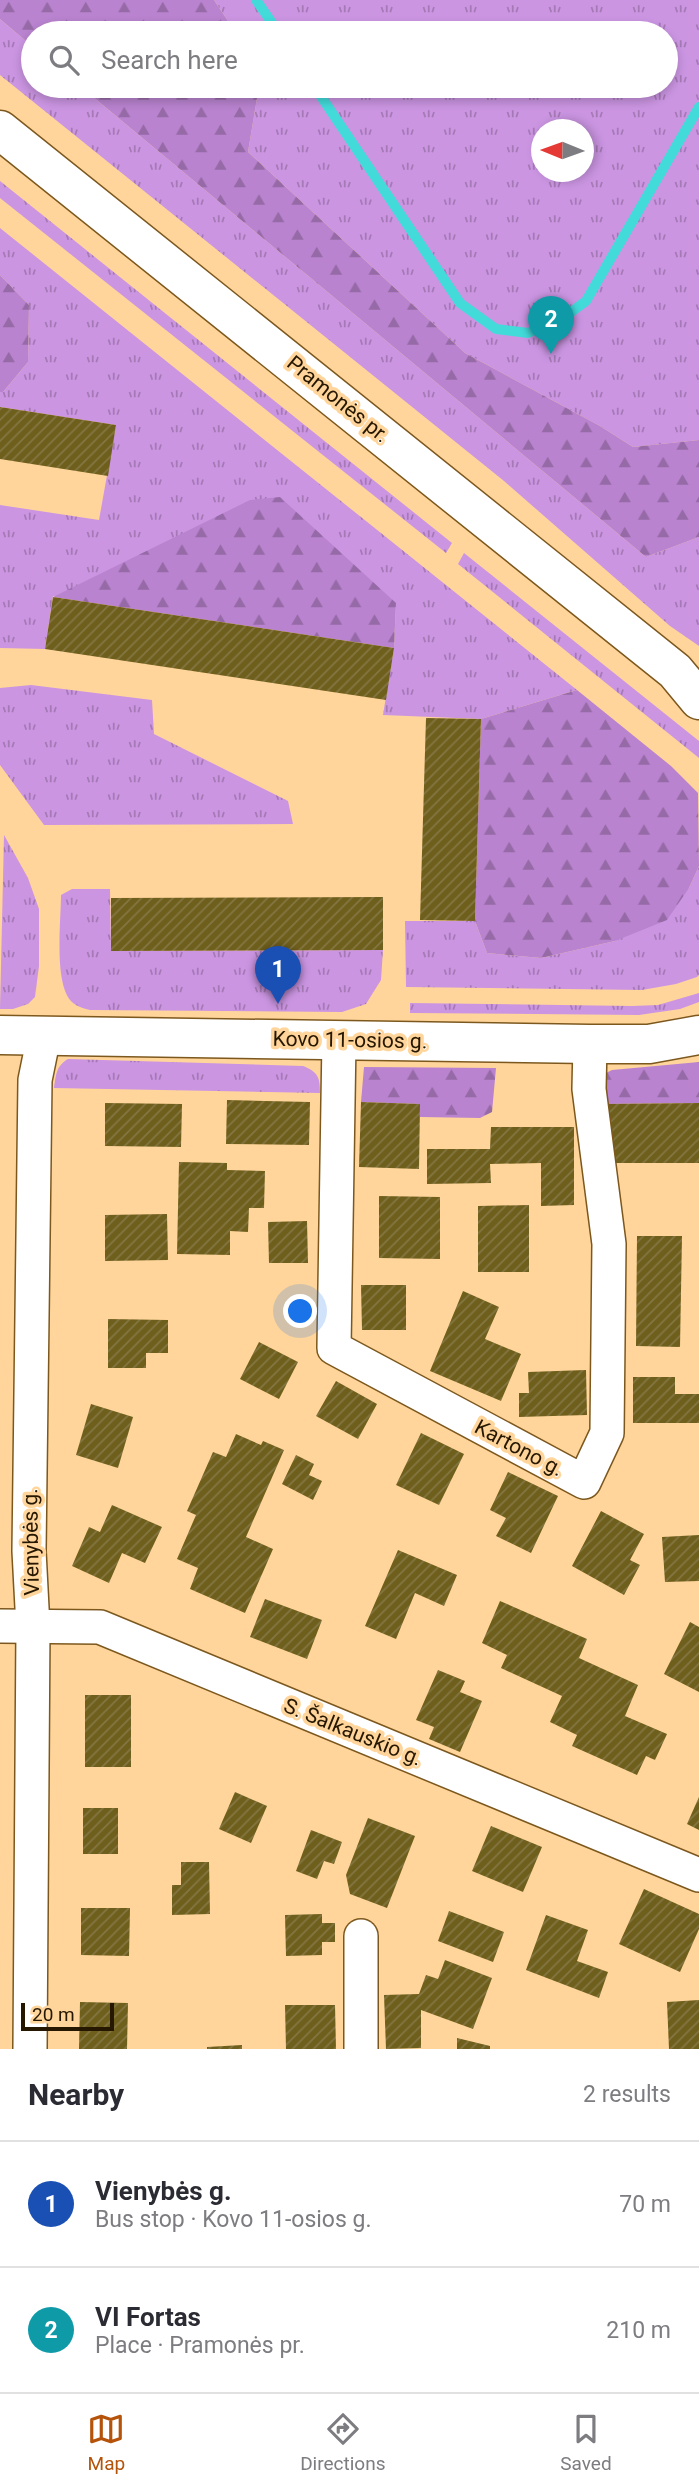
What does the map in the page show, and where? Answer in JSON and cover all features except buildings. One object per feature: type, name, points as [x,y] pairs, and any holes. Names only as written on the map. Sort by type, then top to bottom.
[{"type":"main road","name":"Pramonės pr.","points":[[0,130],[687,675],[699,700]]},
{"type":"main road","name":"Kovo 11-osios g.","points":[[0,1035],[649,1044],[699,1035]]},
{"type":"street","name":"Vienybės g.","points":[[30,2049],[33,1627],[29,1551],[35,1080],[44,1036]]},
{"type":"street","name":"Kartono g.","points":[[339,1040],[334,1348],[584,1482],[607,1433],[608,1420],[609,1244],[589,1089],[590,1044]]},
{"type":"street","name":"S. Šalkauskio g.","points":[[0,1626],[100,1627],[699,1875]]},
{"type":"street","points":[[361,1936],[361,2049]]},
{"type":"green space","points":[[0,0],[214,0],[228,21],[21,21],[21,37],[0,19]]},
{"type":"green space","points":[[214,0],[699,0],[699,440],[633,447],[600,426],[465,353],[248,152],[257,98],[678,98],[678,21],[228,21]]},
{"type":"green space","points":[[0,19],[21,37],[21,92],[0,75]]},
{"type":"green space","points":[[29,98],[94,98],[646,557],[699,537],[699,646],[670,626],[504,481]]},
{"type":"green space","points":[[94,98],[257,98],[248,152],[465,353],[600,426],[633,447],[699,440],[699,537],[646,557]]},
{"type":"green space","points":[[0,181],[452,543],[446,553],[0,198]]},
{"type":"green space","points":[[0,228],[577,690],[481,719],[383,715],[394,648],[396,603],[53,596],[45,649],[0,648],[0,505],[99,520],[116,425],[0,407],[0,392],[3,392],[28,362],[29,305],[0,275]]},
{"type":"green space","points":[[0,275],[29,305],[28,362],[3,392],[0,392]]},
{"type":"green space","points":[[280,497],[396,603],[394,648],[53,597],[250,500]]},
{"type":"green space","points":[[464,553],[699,741],[699,758],[458,564]]},
{"type":"green space","points":[[31,685],[152,700],[154,734],[288,801],[293,824],[44,825],[0,765],[0,688]]},
{"type":"green space","points":[[577,690],[671,766],[698,793],[699,866],[689,888],[667,920],[615,941],[541,958],[487,953],[475,921],[481,719]]},
{"type":"green space","points":[[4,835],[28,878],[39,909],[39,966],[35,997],[28,1004],[13,1009],[0,1009]]},
{"type":"green space","points":[[699,866],[697,977],[642,990],[406,987],[405,921],[475,921],[487,953],[541,958],[615,941],[689,888]]},
{"type":"green space","points":[[72,889],[110,889],[111,951],[383,950],[381,980],[366,1004],[342,1012],[90,1010],[70,1000],[62,978],[61,895]]},
{"type":"green space","points":[[699,993],[699,1002],[680,1009],[639,1015],[410,1013],[410,1003],[632,1006],[658,1005]]},
{"type":"green space","points":[[68,1059],[303,1066],[317,1076],[320,1093],[54,1088],[59,1068]]},
{"type":"green space","points":[[699,1062],[699,1103],[603,1104],[604,1074],[612,1070]]},
{"type":"green space","points":[[364,1067],[496,1068],[492,1112],[480,1118],[420,1117],[420,1104],[361,1102]]},
{"type":"waterway","points":[[256,0],[271,21]]},
{"type":"waterway","points":[[322,98],[460,303],[496,329],[528,333],[563,318],[586,301],[699,107]]},
{"type":"place","name":"VI Fortas","points":[[551,354]]},
{"type":"place","name":"Vienybės g.","points":[[278,1004]]}]
